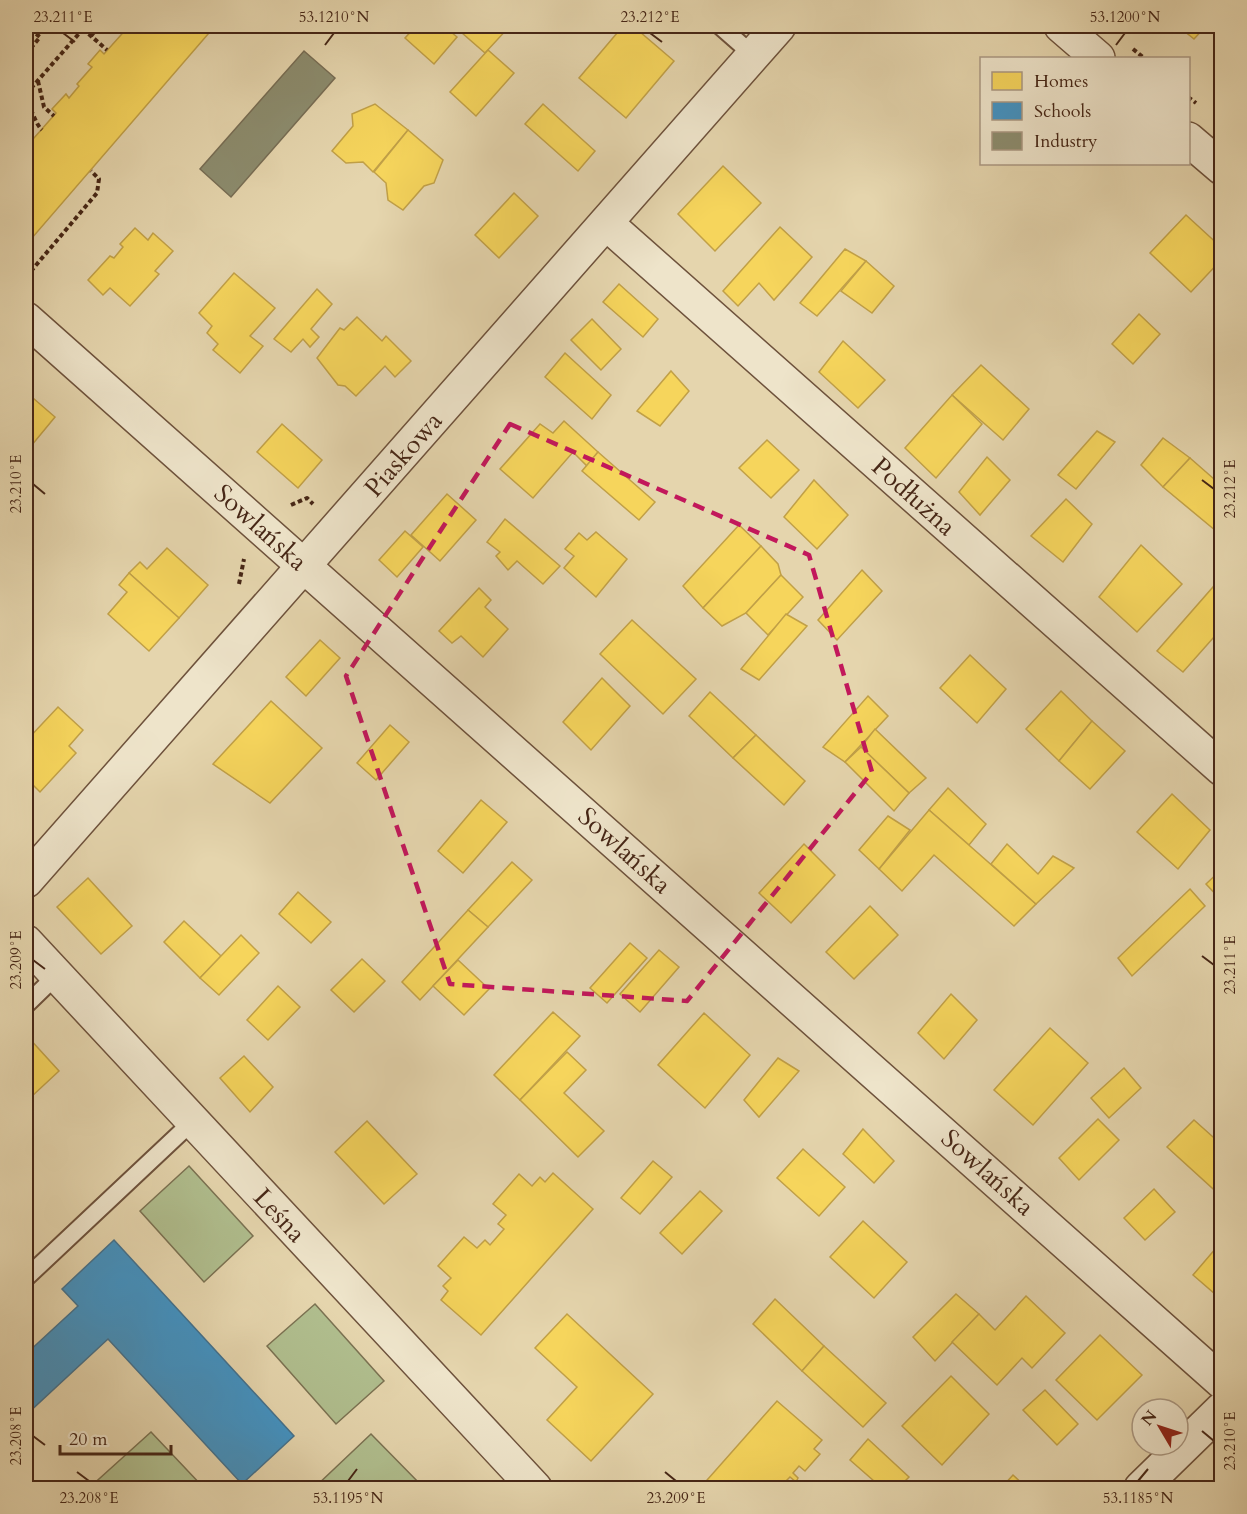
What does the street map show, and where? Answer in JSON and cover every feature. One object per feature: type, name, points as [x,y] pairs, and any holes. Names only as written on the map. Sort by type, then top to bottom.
[{"type":"street","name":"Piaskowa","points":[[26,881],[779,26]]},
{"type":"street","points":[[1061,26],[1097,57]]},
{"type":"street","points":[[1190,141],[1221,168]]},
{"type":"street","name":"Podłużna","points":[[606,223],[1221,769]]},
{"type":"street","name":"Sowlańska","points":[[26,319],[1180,1343],[1221,1382]]},
{"type":"street","name":"Leśna","points":[[26,942],[535,1488]]},
{"type":"street","points":[[1141,1488],[1221,1409]]},
{"type":"lane","points":[[720,26],[753,55]]},
{"type":"lane","points":[[26,1005],[57,975]]},
{"type":"lane","points":[[26,1278],[193,1121]]},
{"type":"path","points":[[26,26],[40,38],[26,54]]},
{"type":"path","points":[[91,36],[99,26]]},
{"type":"path","points":[[26,94],[81,27],[107,50]]},
{"type":"path","points":[[38,80],[44,107],[54,116]]},
{"type":"path","points":[[26,104],[32,109],[37,125],[42,130]]},
{"type":"path","points":[[26,277],[97,193],[99,178],[91,171]]},
{"type":"path","points":[[236,550],[245,558],[239,584],[264,611]]},
{"type":"highlighted area","points":[[510,424],[809,555],[872,772],[687,1001],[450,984],[346,676]]},
{"type":"green space","points":[[189,1166],[253,1236],[204,1282],[140,1211]]},
{"type":"green space","points":[[315,1304],[384,1381],[336,1424],[267,1346]]},
{"type":"green space","points":[[151,1432],[204,1488],[89,1488]]},
{"type":"green space","points":[[371,1434],[424,1488],[314,1488]]},
{"type":"building: Homes","points":[[129,26],[215,26],[32,238],[26,232],[26,147],[56,113],[52,109],[66,94],[69,98],[79,86],[77,84],[92,67],[88,64],[100,50],[104,54]]},
{"type":"building: Homes","points":[[416,26],[444,26],[457,37],[434,64],[405,38]]},
{"type":"building: Homes","points":[[454,26],[510,26],[485,53]]},
{"type":"building: Homes","points":[[623,26],[633,26],[674,61],[626,118],[579,78]]},
{"type":"building: Homes","points":[[1178,26],[1206,26],[1194,39]]},
{"type":"building: Homes","points":[[488,50],[514,73],[476,116],[450,92]]},
{"type":"building: Homes","points":[[375,104],[408,130],[373,172],[363,162],[346,163],[332,151],[353,126],[352,114]]},
{"type":"building: Homes","points":[[543,104],[595,151],[578,171],[525,124]]},
{"type":"building: Homes","points":[[408,130],[443,160],[434,183],[424,186],[403,210],[388,200],[386,183],[374,172]]},
{"type":"building: Homes","points":[[723,166],[761,203],[715,251],[678,214]]},
{"type":"building: Homes","points":[[514,193],[538,216],[499,258],[475,235]]},
{"type":"building: Homes","points":[[1186,215],[1222,248],[1222,259],[1191,292],[1150,253]]},
{"type":"building: Homes","points":[[780,227],[812,257],[774,300],[759,283],[738,306],[723,291]]},
{"type":"building: Homes","points":[[135,228],[148,240],[153,233],[173,251],[155,271],[159,274],[130,306],[110,288],[103,295],[88,280],[110,256],[114,258],[123,247],[120,244]]},
{"type":"building: Homes","points":[[845,249],[866,261],[817,316],[800,303]]},
{"type":"building: Homes","points":[[866,261],[894,286],[872,313],[841,291]]},
{"type":"building: Homes","points":[[234,273],[275,308],[250,336],[263,346],[240,373],[213,350],[218,344],[207,333],[212,326],[199,313]]},
{"type":"building: Homes","points":[[619,284],[658,319],[643,337],[603,302]]},
{"type":"building: Homes","points":[[317,289],[332,304],[311,329],[319,337],[310,347],[303,339],[291,352],[274,339]]},
{"type":"building: Homes","points":[[1139,314],[1160,334],[1133,364],[1112,344]]},
{"type":"building: Homes","points":[[357,317],[382,341],[386,336],[411,361],[395,377],[385,366],[356,396],[345,386],[338,385],[317,358],[340,328],[344,330]]},
{"type":"building: Homes","points":[[592,319],[621,349],[601,370],[571,340]]},
{"type":"building: Homes","points":[[843,341],[885,380],[858,408],[819,372]]},
{"type":"building: Homes","points":[[565,353],[611,395],[592,419],[545,377]]},
{"type":"building: Homes","points":[[981,365],[1029,409],[1003,440],[952,395]]},
{"type":"building: Homes","points":[[671,371],[689,391],[660,426],[637,411]]},
{"type":"building: Homes","points":[[26,392],[55,417],[27,451],[26,450]]},
{"type":"building: Homes","points":[[952,395],[982,424],[936,478],[905,448]]},
{"type":"building: Homes","points":[[564,421],[598,452],[587,466],[573,452],[533,498],[500,469],[540,424],[553,433]]},
{"type":"building: Homes","points":[[282,424],[322,460],[298,488],[257,452]]},
{"type":"building: Homes","points":[[1097,431],[1115,442],[1076,489],[1058,475]]},
{"type":"building: Homes","points":[[1163,438],[1190,458],[1163,487],[1141,465]]},
{"type":"building: Homes","points":[[767,440],[799,470],[771,498],[739,468]]},
{"type":"building: Homes","points":[[598,452],[655,502],[639,520],[582,471]]},
{"type":"building: Homes","points":[[987,457],[1010,480],[980,515],[959,492]]},
{"type":"building: Homes","points":[[1190,458],[1222,486],[1222,536],[1163,487]]},
{"type":"building: Homes","points":[[814,480],[848,515],[817,549],[784,517]]},
{"type":"building: Homes","points":[[447,494],[476,520],[440,561],[411,535]]},
{"type":"building: Homes","points":[[1066,499],[1092,524],[1063,562],[1031,536]]},
{"type":"building: Homes","points":[[505,519],[560,566],[543,584],[517,561],[508,570],[496,556],[500,552],[487,542]]},
{"type":"building: Homes","points":[[739,525],[761,546],[703,608],[683,586]]},
{"type":"building: Homes","points":[[405,531],[423,547],[397,577],[379,560]]},
{"type":"building: Homes","points":[[596,532],[627,559],[596,597],[564,568],[574,556],[565,549],[579,533],[587,540]]},
{"type":"building: Homes","points":[[1141,545],[1182,584],[1137,632],[1099,597]]},
{"type":"building: Homes","points":[[761,546],[778,564],[781,575],[746,613],[722,626],[703,608]]},
{"type":"building: Homes","points":[[167,548],[208,585],[179,618],[129,573],[140,562],[147,569]]},
{"type":"building: Homes","points":[[862,570],[882,591],[837,640],[818,620]]},
{"type":"building: Homes","points":[[129,573],[179,618],[149,651],[108,614],[127,592],[119,585]]},
{"type":"building: Homes","points":[[781,575],[803,597],[768,635],[746,613]]},
{"type":"building: Homes","points":[[1220,579],[1222,628],[1183,672],[1157,651]]},
{"type":"building: Homes","points":[[479,588],[491,600],[485,607],[508,629],[483,657],[461,636],[452,643],[439,631]]},
{"type":"building: Homes","points":[[786,614],[807,626],[759,680],[741,669]]},
{"type":"building: Homes","points":[[632,620],[696,679],[663,714],[600,654]]},
{"type":"building: Homes","points":[[320,640],[340,658],[306,696],[286,677]]},
{"type":"building: Homes","points":[[970,655],[1006,689],[977,723],[940,688]]},
{"type":"building: Homes","points":[[602,678],[630,706],[591,750],[563,722]]},
{"type":"building: Homes","points":[[1061,691],[1092,721],[1059,761],[1026,729]]},
{"type":"building: Homes","points":[[710,692],[756,735],[733,758],[689,716]]},
{"type":"building: Homes","points":[[868,696],[888,716],[845,762],[823,747]]},
{"type":"building: Homes","points":[[271,701],[322,748],[270,803],[213,764]]},
{"type":"building: Homes","points":[[58,707],[83,730],[69,746],[76,753],[40,792],[29,781],[26,781],[26,741]]},
{"type":"building: Homes","points":[[1092,721],[1125,751],[1090,789],[1059,761]]},
{"type":"building: Homes","points":[[390,725],[409,742],[376,780],[357,763]]},
{"type":"building: Homes","points":[[875,729],[926,778],[909,793],[861,747]]},
{"type":"building: Homes","points":[[756,735],[805,781],[784,805],[733,758]]},
{"type":"building: Homes","points":[[861,747],[909,793],[894,811],[845,762]]},
{"type":"building: Homes","points":[[948,788],[986,824],[969,845],[929,810]]},
{"type":"building: Homes","points":[[1172,794],[1210,830],[1178,869],[1137,832]]},
{"type":"building: Homes","points":[[481,800],[507,822],[463,873],[438,851]]},
{"type":"building: Homes","points":[[929,810],[1036,904],[1014,926],[934,855],[902,891],[879,869]]},
{"type":"building: Homes","points":[[888,816],[910,830],[879,869],[859,850]]},
{"type":"building: Homes","points":[[804,844],[835,875],[791,923],[759,893]]},
{"type":"building: Homes","points":[[1007,844],[1038,874],[1053,856],[1074,868],[1036,904],[991,864]]},
{"type":"building: Homes","points":[[512,862],[532,880],[488,927],[468,910]]},
{"type":"building: Homes","points":[[1222,869],[1222,901],[1206,884]]},
{"type":"building: Homes","points":[[88,878],[132,926],[101,954],[57,907]]},
{"type":"building: Homes","points":[[1190,889],[1205,906],[1132,976],[1118,958]]},
{"type":"building: Homes","points":[[298,892],[331,922],[311,943],[279,914]]},
{"type":"building: Homes","points":[[870,906],[898,935],[854,979],[826,952]]},
{"type":"building: Homes","points":[[468,910],[488,927],[420,1000],[402,982]]},
{"type":"building: Homes","points":[[184,921],[221,956],[200,978],[164,942]]},
{"type":"building: Homes","points":[[241,935],[259,953],[219,995],[200,978]]},
{"type":"building: Homes","points":[[630,943],[647,958],[607,1003],[590,988]]},
{"type":"building: Homes","points":[[659,950],[679,967],[640,1012],[620,994]]},
{"type":"building: Homes","points":[[362,959],[385,981],[354,1012],[331,990]]},
{"type":"building: Homes","points":[[458,960],[489,989],[464,1015],[433,986]]},
{"type":"building: Homes","points":[[278,986],[300,1007],[268,1040],[247,1020]]},
{"type":"building: Homes","points":[[951,994],[977,1020],[944,1059],[918,1033]]},
{"type":"building: Homes","points":[[553,1012],[580,1036],[520,1100],[494,1075]]},
{"type":"building: Homes","points":[[704,1013],[750,1055],[705,1108],[658,1065]]},
{"type":"building: Homes","points":[[1050,1028],[1088,1063],[1033,1125],[994,1090]]},
{"type":"building: Homes","points":[[28,1037],[59,1071],[30,1098],[26,1093],[26,1039]]},
{"type":"building: Homes","points":[[567,1052],[586,1070],[564,1093],[604,1131],[578,1157],[520,1100]]},
{"type":"building: Homes","points":[[244,1056],[273,1087],[250,1112],[220,1078]]},
{"type":"building: Homes","points":[[778,1058],[799,1071],[759,1117],[744,1100]]},
{"type":"building: Homes","points":[[1124,1068],[1141,1088],[1109,1118],[1091,1098]]},
{"type":"building: Homes","points":[[1098,1119],[1119,1140],[1079,1180],[1059,1158]]},
{"type":"building: Homes","points":[[1194,1120],[1222,1145],[1222,1197],[1167,1147]]},
{"type":"building: Homes","points":[[367,1121],[417,1174],[384,1204],[335,1152]]},
{"type":"building: Homes","points":[[863,1129],[894,1161],[874,1183],[843,1154]]},
{"type":"building: Homes","points":[[803,1149],[845,1187],[819,1216],[777,1178]]},
{"type":"building: Homes","points":[[653,1161],[672,1177],[640,1214],[621,1198]]},
{"type":"building: Homes","points":[[553,1173],[593,1209],[481,1335],[441,1300],[448,1291],[443,1286],[451,1278],[438,1266],[464,1237],[477,1248],[485,1240],[490,1245],[504,1229],[498,1224],[506,1215],[493,1204],[519,1174],[532,1186],[540,1177],[545,1182]]},
{"type":"building: Homes","points":[[1154,1189],[1175,1212],[1145,1240],[1124,1218]]},
{"type":"building: Homes","points":[[700,1191],[722,1211],[682,1254],[660,1233]]},
{"type":"building: Homes","points":[[863,1221],[907,1262],[874,1298],[830,1257]]},
{"type":"building: Homes","points":[[1222,1241],[1222,1300],[1193,1275]]},
{"type":"building: Homes","points":[[956,1294],[979,1314],[935,1361],[913,1337]]},
{"type":"building: Homes","points":[[1026,1296],[1065,1333],[1032,1368],[1022,1358],[997,1385],[952,1342],[979,1314],[995,1330]]},
{"type":"building: Homes","points":[[775,1299],[824,1346],[802,1371],[753,1324]]},
{"type":"building: Homes","points":[[567,1314],[653,1394],[591,1461],[547,1420],[577,1387],[535,1348]]},
{"type":"building: Homes","points":[[1100,1335],[1142,1375],[1097,1420],[1056,1380]]},
{"type":"building: Homes","points":[[824,1346],[886,1403],[863,1427],[802,1371]]},
{"type":"building: Homes","points":[[951,1376],[989,1414],[942,1465],[902,1426]]},
{"type":"building: Homes","points":[[1045,1390],[1078,1424],[1057,1445],[1023,1410]]},
{"type":"building: Homes","points":[[777,1401],[822,1440],[814,1449],[820,1454],[805,1471],[799,1466],[793,1473],[798,1478],[796,1482],[790,1477],[784,1483],[789,1488],[700,1488]]},
{"type":"building: Homes","points":[[868,1439],[909,1477],[898,1488],[882,1488],[850,1460]]},
{"type":"building: Homes","points":[[1013,1475],[1027,1488],[1001,1488]]},
{"type":"building: Schools","points":[[114,1240],[294,1436],[242,1484],[108,1339],[26,1415],[26,1354],[78,1306],[62,1289]]},
{"type":"building: Industry","points":[[304,51],[335,78],[231,197],[200,169]]}]
